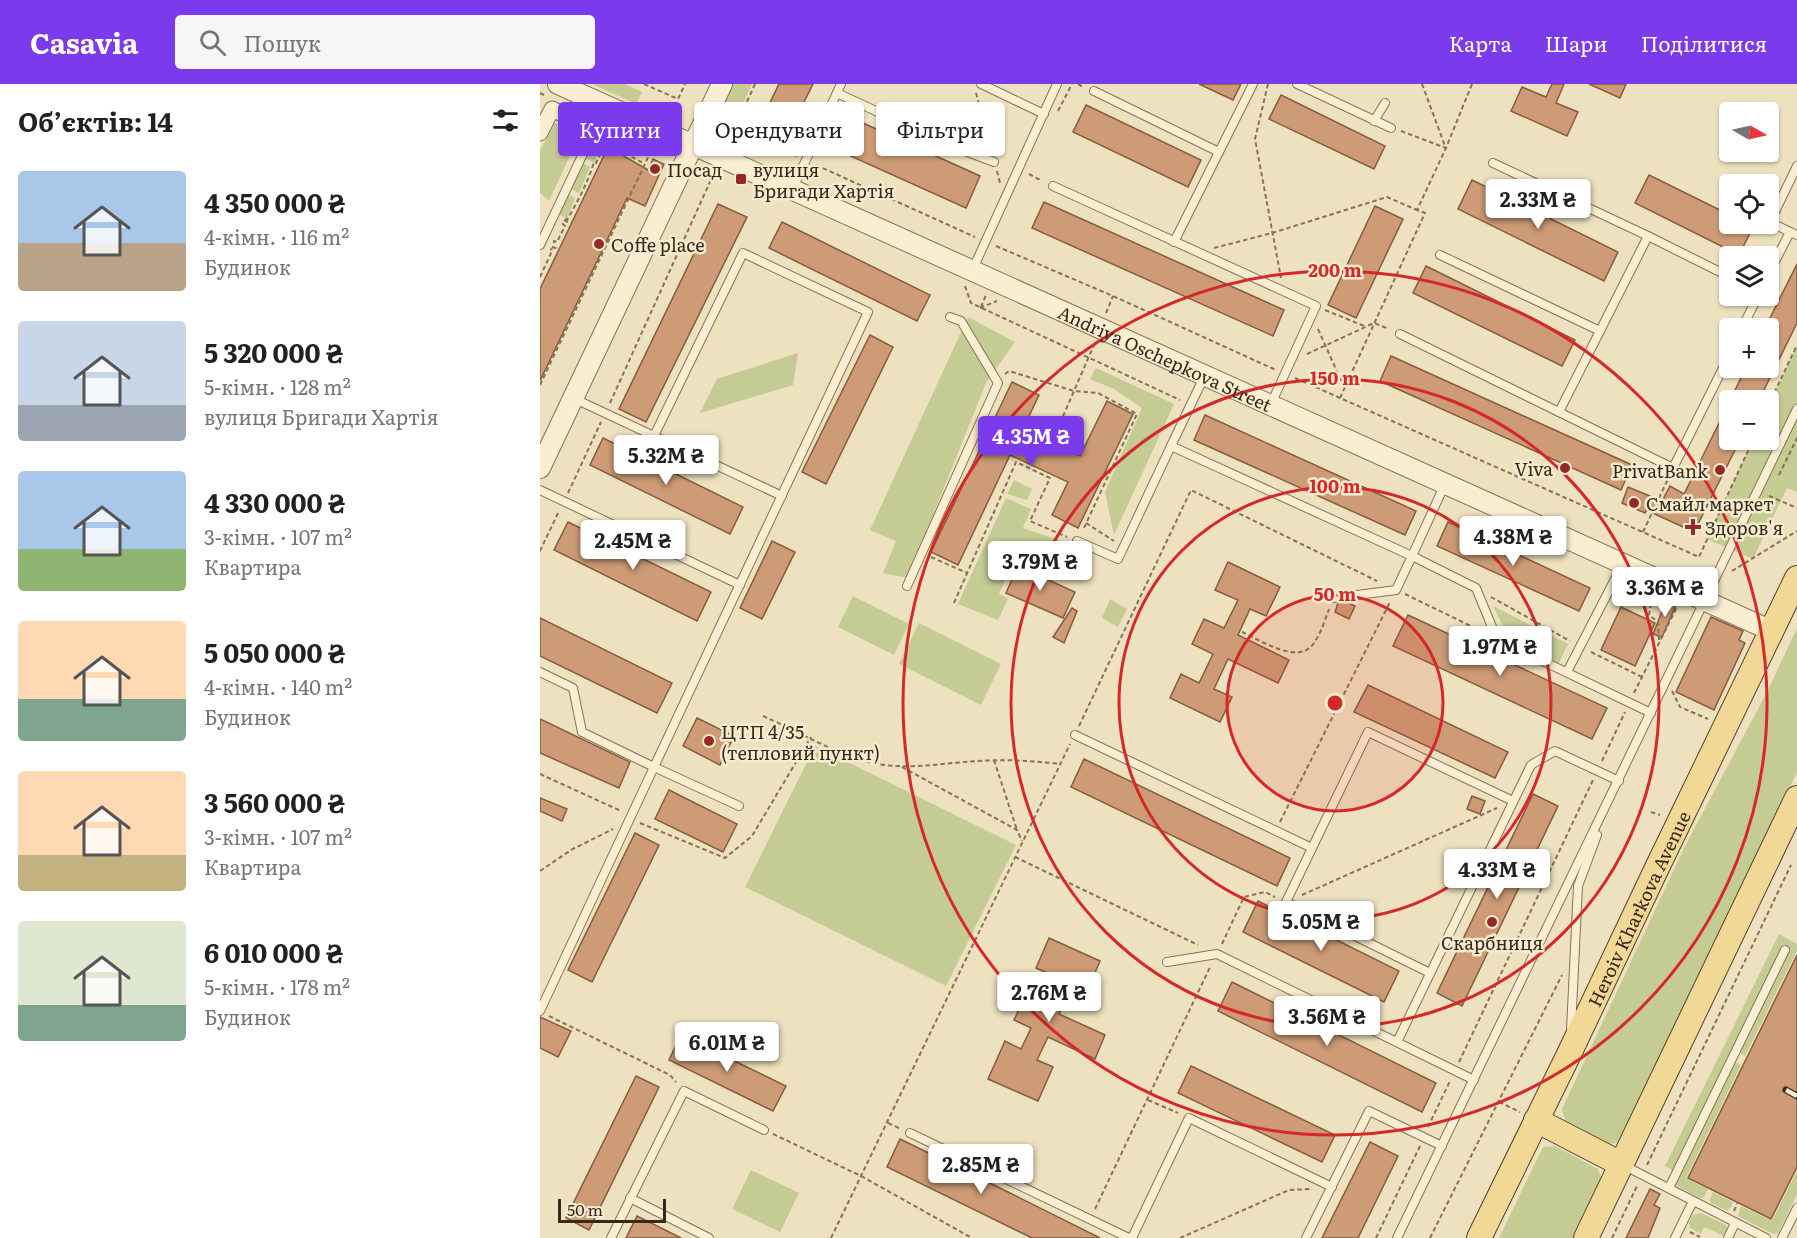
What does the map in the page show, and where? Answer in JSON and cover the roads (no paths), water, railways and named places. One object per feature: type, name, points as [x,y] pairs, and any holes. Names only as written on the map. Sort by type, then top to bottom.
[{"type":"main road","name":"Heroiv Kharkova Avenue","points":[[1479,1238],[1797,578]]},
{"type":"main road","points":[[1586,1238],[1632,1170],[1797,798]]},
{"type":"main road","points":[[1536,1120],[1632,1170]]},
{"type":"street","name":"Andriya Oschepkova Street","points":[[558,84],[598,102]]},
{"type":"street","points":[[714,102],[722,84]]},
{"type":"street","points":[[540,133],[552,109],[558,112]]},
{"type":"street","name":"Andriya Oschepkova Street","points":[[682,140],[694,145]]},
{"type":"street","points":[[540,466],[694,145]]},
{"type":"street","name":"Andriya Oschepkova Street","points":[[718,156],[793,190],[969,278],[1205,376],[1772,631]]},
{"type":"lane","points":[[793,190],[841,84]]},
{"type":"lane","points":[[981,84],[1044,114]]},
{"type":"lane","points":[[969,278],[1057,84]]},
{"type":"lane","points":[[1174,242],[1252,84]]},
{"type":"lane","points":[[1297,84],[1391,128]]},
{"type":"lane","points":[[1094,92],[1219,153]]},
{"type":"lane","points":[[837,93],[876,111]]},
{"type":"lane","points":[[1374,121],[1385,103]]},
{"type":"lane","points":[[540,245],[581,156]]},
{"type":"lane","points":[[978,156],[994,162]]},
{"type":"lane","points":[[1492,163],[1719,272]]},
{"type":"lane","points":[[1779,257],[1794,233],[1770,222],[1797,166]]},
{"type":"lane","points":[[1053,186],[1316,306],[1270,405]]},
{"type":"lane","points":[[1559,412],[1648,236]]},
{"type":"lane","points":[[540,1012],[868,312],[743,253],[654,436]]},
{"type":"lane","points":[[1440,255],[1600,331]]},
{"type":"lane","points":[[908,586],[998,383],[961,321],[950,317]]},
{"type":"lane","points":[[1400,334],[1673,468],[1719,376]]},
{"type":"lane","points":[[1077,541],[1119,559],[1205,376]]},
{"type":"lane","points":[[573,398],[782,496]]},
{"type":"lane","points":[[1570,1052],[1578,886],[1618,781],[1797,409]]},
{"type":"lane","points":[[1171,446],[1412,556],[1476,588],[1497,639],[1651,713]]},
{"type":"lane","points":[[1334,598],[1396,590],[1445,484]]},
{"type":"lane","points":[[540,490],[740,585]]},
{"type":"lane","points":[[1567,672],[1616,577]]},
{"type":"lane","points":[[540,672],[573,688],[582,732],[739,806]]},
{"type":"lane","points":[[1430,973],[1286,902],[1368,732],[1513,801]]},
{"type":"lane","points":[[1075,735],[1312,849]]},
{"type":"lane","points":[[1397,1042],[1530,765],[1555,751],[1618,781]]},
{"type":"lane","points":[[1397,1238],[1613,793]]},
{"type":"lane","points":[[1668,1188],[1785,950]]},
{"type":"lane","points":[[1167,962],[1217,954],[1474,1080]]},
{"type":"lane","points":[[611,1238],[684,1091],[764,1130]]},
{"type":"lane","points":[[1306,1238],[1369,1111],[1442,1146]]},
{"type":"lane","points":[[910,1133],[1131,1238],[1189,1118],[1332,1187]]},
{"type":"lane","points":[[1632,1170],[1766,1238]]},
{"type":"lane","points":[[630,1198],[710,1238]]},
{"type":"lane","points":[[1674,1238],[1692,1201]]},
{"type":"lane","points":[[1782,1238],[1797,1208]]},
{"type":"lane","points":[[1728,1238],[1735,1223]]},
{"type":"railway","points":[[1786,1090],[1797,1096]]},
{"type":"place","name":"Посад","points":[[655,169]]},
{"type":"place","name":"вулиця Бригади Хартія","points":[[741,179]]},
{"type":"place","name":"Coffe place","points":[[599,244]]},
{"type":"place","name":"Viva","points":[[1565,468]]},
{"type":"place","name":"PrivatBank","points":[[1720,470]]},
{"type":"place","name":"Смайл маркет","points":[[1634,503]]},
{"type":"place","name":"Здоров'я","points":[[1693,527]]},
{"type":"place","name":"ЦТП 4/35 (тепловий пункт)","points":[[709,741]]},
{"type":"place","name":"Скарбниця","points":[[1492,922]]}]
